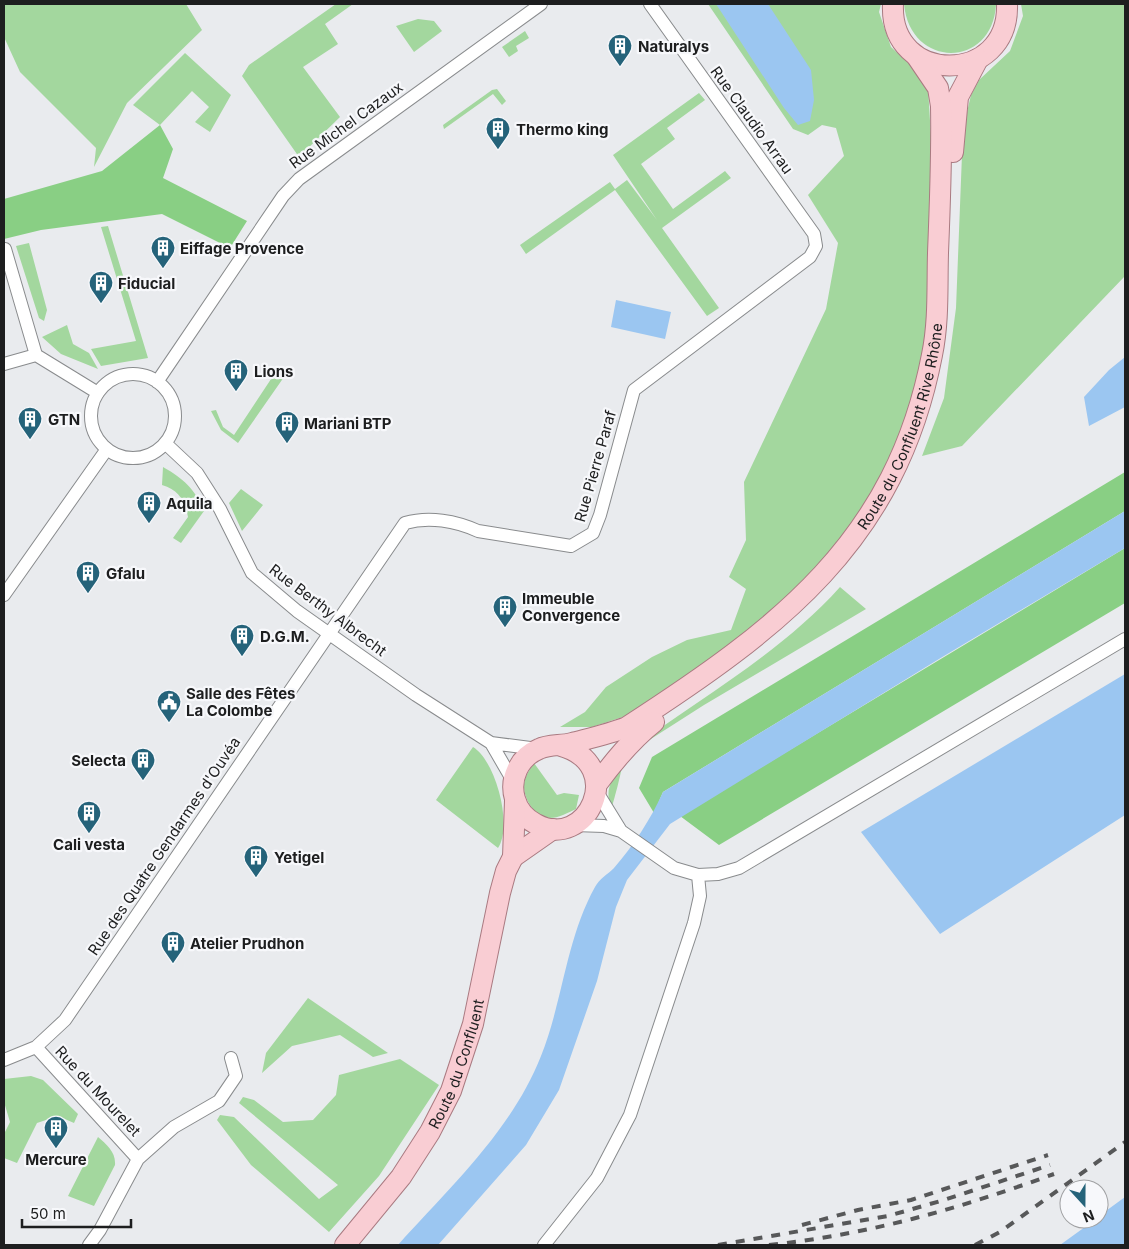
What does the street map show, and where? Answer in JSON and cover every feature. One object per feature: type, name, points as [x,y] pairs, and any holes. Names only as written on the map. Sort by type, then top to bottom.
[{"type":"main road","name":"Route du Confluent Rive Rhône","points":[[561,746],[602,736],[627,727],[769,626],[818,582],[864,525],[902,455],[919,407],[932,354],[937,300],[941,106],[938,88],[918,57],[900,38],[895,26],[893,4]]},
{"type":"main road","points":[[918,57],[932,63],[947,66],[963,65],[978,59],[995,44],[1002,34],[1006,22],[1007,4]]},
{"type":"main road","name":"Route du Confluent Rive Rhône","points":[[597,788],[617,757],[638,734],[736,665],[789,624],[818,598],[864,544],[899,485],[924,426],[943,358],[954,136],[958,97],[978,59]]},
{"type":"main road","points":[[561,746],[582,755],[592,768],[597,788],[593,806],[585,817],[574,825],[552,829],[540,827],[529,821],[521,812],[514,791],[517,768],[526,757],[538,749],[561,746]]},
{"type":"main road","name":"Route du Confluent","points":[[345,1245],[401,1177],[426,1139],[451,1091],[473,1024],[500,893],[506,871],[513,857],[514,791]]},
{"type":"main road","points":[[513,857],[552,829]]},
{"type":"street","name":"Rue Michel Cazaux","points":[[157,382],[283,196],[299,179],[541,4]]},
{"type":"street","name":"Rue Claudio Arrau","points":[[650,4],[814,234],[816,246],[810,257]]},
{"type":"street","points":[[5,249],[36,355],[98,393]]},
{"type":"street","name":"Rue Pierre Paraf","points":[[329,633],[405,522],[418,519],[440,521],[466,526],[478,531],[571,546],[593,533],[634,390],[810,257]]},
{"type":"street","points":[[4,364],[36,355]]},
{"type":"street","points":[[132,374],[145,376],[157,382],[170,398],[175,417],[172,431],[166,443],[156,451],[144,456],[131,458],[118,456],[98,440],[92,423],[92,404],[98,393],[107,383],[119,377],[132,374]]},
{"type":"street","name":"Rue Berthy Albrecht","points":[[166,443],[197,473],[220,510],[252,573],[297,611],[416,695],[491,743],[538,749]]},
{"type":"street","points":[[4,595],[107,449]]},
{"type":"street","name":"Rue des Quatre Gendarmes d'Ouvéa","points":[[36,1047],[66,1020],[329,633]]},
{"type":"street","points":[[574,825],[604,826],[624,834],[674,868],[698,875],[718,874],[739,868],[1125,639]]},
{"type":"street","name":"Rue Berthy Albrecht","points":[[491,743],[514,791]]},
{"type":"street","points":[[597,788],[624,834]]},
{"type":"street","points":[[544,1245],[597,1178],[630,1115],[694,923],[700,896],[698,875]]},
{"type":"street","name":"Rue du Mourelet","points":[[4,1060],[36,1047],[138,1159]]},
{"type":"street","points":[[89,1245],[100,1230],[138,1159],[174,1127],[219,1101],[236,1076],[231,1058]]},
{"type":"green space","points":[[4,4],[186,4],[202,30],[127,103],[94,167],[96,148],[20,72],[4,37]]},
{"type":"green space","points":[[336,4],[353,4],[325,24],[338,44],[303,67],[340,117],[299,157],[242,76],[249,65]]},
{"type":"green space","points":[[708,4],[881,4],[879,12],[891,47],[917,71],[928,88],[932,153],[928,316],[920,365],[908,415],[878,484],[845,539],[783,604],[641,711],[592,727],[560,727],[585,712],[606,687],[652,657],[687,640],[731,630],[746,589],[729,577],[746,540],[744,482],[826,309],[838,243],[808,195],[844,156],[836,128],[822,125],[808,135],[793,129]]},
{"type":"green space","points":[[904,4],[996,5],[991,26],[981,41],[967,50],[951,53],[935,50],[920,41],[910,25]]},
{"type":"green space","points":[[1021,4],[1125,4],[1125,276],[962,446],[922,456],[944,398],[956,308],[963,129],[971,95],[979,80],[1010,51],[1023,16]]},
{"type":"green space","points":[[418,19],[434,21],[442,31],[414,52],[396,26]]},
{"type":"green space","points":[[525,31],[529,38],[516,46],[518,51],[509,57],[502,47]]},
{"type":"green space","points":[[185,53],[231,95],[210,132],[195,122],[209,107],[192,91],[160,125],[133,105]]},
{"type":"green space","points":[[497,89],[506,101],[502,105],[493,94],[444,129],[443,125],[492,90]]},
{"type":"green space","points":[[699,93],[705,100],[667,128],[675,139],[641,164],[673,209],[725,171],[731,178],[662,228],[719,308],[707,316],[615,190],[526,254],[520,245],[610,182],[615,189],[627,180],[657,220],[613,155]]},
{"type":"green space","points":[[160,125],[173,149],[163,178],[247,221],[230,248],[162,214],[41,230],[4,239],[4,199],[102,171]]},
{"type":"green space","points":[[108,226],[148,358],[101,366],[91,349],[136,341],[101,227]]},
{"type":"green space","points":[[29,243],[47,310],[44,321],[39,318],[16,246]]},
{"type":"green space","points":[[67,325],[73,344],[89,353],[98,369],[61,354],[42,337]]},
{"type":"green space","points":[[275,373],[284,377],[238,443],[221,430],[211,411],[216,410],[223,427],[234,435]]},
{"type":"green space","points":[[163,467],[188,485],[204,511],[181,543],[173,538],[188,517],[187,511],[177,493],[162,485]]},
{"type":"green space","points":[[1125,472],[1125,511],[663,792],[654,813],[639,788],[652,757]]},
{"type":"green space","points":[[241,489],[263,505],[242,531],[229,503]]},
{"type":"green space","points":[[1125,548],[1125,603],[719,845],[680,816]]},
{"type":"green space","points":[[840,587],[866,609],[704,705],[643,744],[630,758],[631,749],[766,654],[817,611]]},
{"type":"green space","points":[[473,747],[481,754],[489,766],[500,794],[504,825],[498,848],[436,800]]},
{"type":"green space","points":[[534,763],[557,795],[564,793],[579,795],[576,809],[550,818],[539,815],[534,811],[525,795],[524,784]]},
{"type":"green space","points":[[622,766],[611,808],[608,796],[610,786]]},
{"type":"green space","points":[[308,998],[388,1053],[373,1057],[340,1035],[292,1046],[262,1073],[266,1053]]},
{"type":"green space","points":[[400,1059],[439,1085],[379,1176],[329,1232],[251,1165],[217,1120],[220,1115],[234,1117],[319,1199],[338,1185],[239,1103],[243,1097],[254,1100],[283,1122],[313,1120],[336,1095],[339,1075]]},
{"type":"green space","points":[[31,1076],[43,1080],[78,1114],[74,1123],[58,1116],[37,1123],[17,1163],[4,1158],[4,1134],[10,1122],[4,1102],[4,1079]]},
{"type":"green space","points":[[98,1137],[108,1146],[114,1156],[115,1165],[94,1206],[68,1196]]},
{"type":"water","points":[[716,4],[768,4],[811,70],[814,100],[810,121],[798,125],[784,108]]},
{"type":"water","points":[[616,300],[671,312],[665,339],[611,327]]},
{"type":"water","points":[[1125,357],[1125,407],[1089,426],[1084,397],[1109,370]]},
{"type":"water","points":[[1125,511],[1125,548],[939,659],[670,824],[627,880],[616,907],[597,981],[559,1090],[526,1145],[438,1245],[398,1245],[478,1156],[514,1109],[529,1083],[541,1056],[555,1014],[577,928],[585,907],[597,884],[614,868],[635,841],[663,792]]},
{"type":"water","points":[[1125,674],[1125,815],[940,934],[861,832]]},
{"type":"water","points":[[1125,1197],[1125,1245],[1060,1245],[1082,1229],[1109,1229],[1109,1209]]},
{"type":"railway","points":[[975,1245],[1000,1232],[1125,1142]]},
{"type":"railway","points":[[802,1225],[858,1210],[911,1200],[1048,1155]]},
{"type":"railway","points":[[718,1245],[888,1216],[944,1200],[1050,1165]]},
{"type":"railway","points":[[769,1245],[879,1227],[949,1209],[1054,1174]]},
{"type":"place","name":"Naturalys","points":[[620,67]]},
{"type":"place","name":"Thermo king","points":[[498,150]]},
{"type":"place","name":"Eiffage Provence","points":[[163,269]]},
{"type":"place","name":"Fiducial","points":[[101,304]]},
{"type":"place","name":"Lions","points":[[236,392]]},
{"type":"place","name":"GTN","points":[[30,440]]},
{"type":"place","name":"Mariani BTP","points":[[287,444]]},
{"type":"place","name":"Aquila","points":[[149,524]]},
{"type":"place","name":"Gfalu","points":[[88,594]]},
{"type":"place","name":"Immeuble Convergence","points":[[505,628]]},
{"type":"place","name":"D.G.M.","points":[[242,657]]},
{"type":"place","name":"Salle des Fêtes La Colombe","points":[[169,723]]},
{"type":"place","name":"Selecta","points":[[143,781]]},
{"type":"place","name":"Cali vesta","points":[[89,834]]},
{"type":"place","name":"Yetigel","points":[[256,878]]},
{"type":"place","name":"Atelier Prudhon","points":[[173,964]]},
{"type":"place","name":"Mercure","points":[[56,1149]]}]
